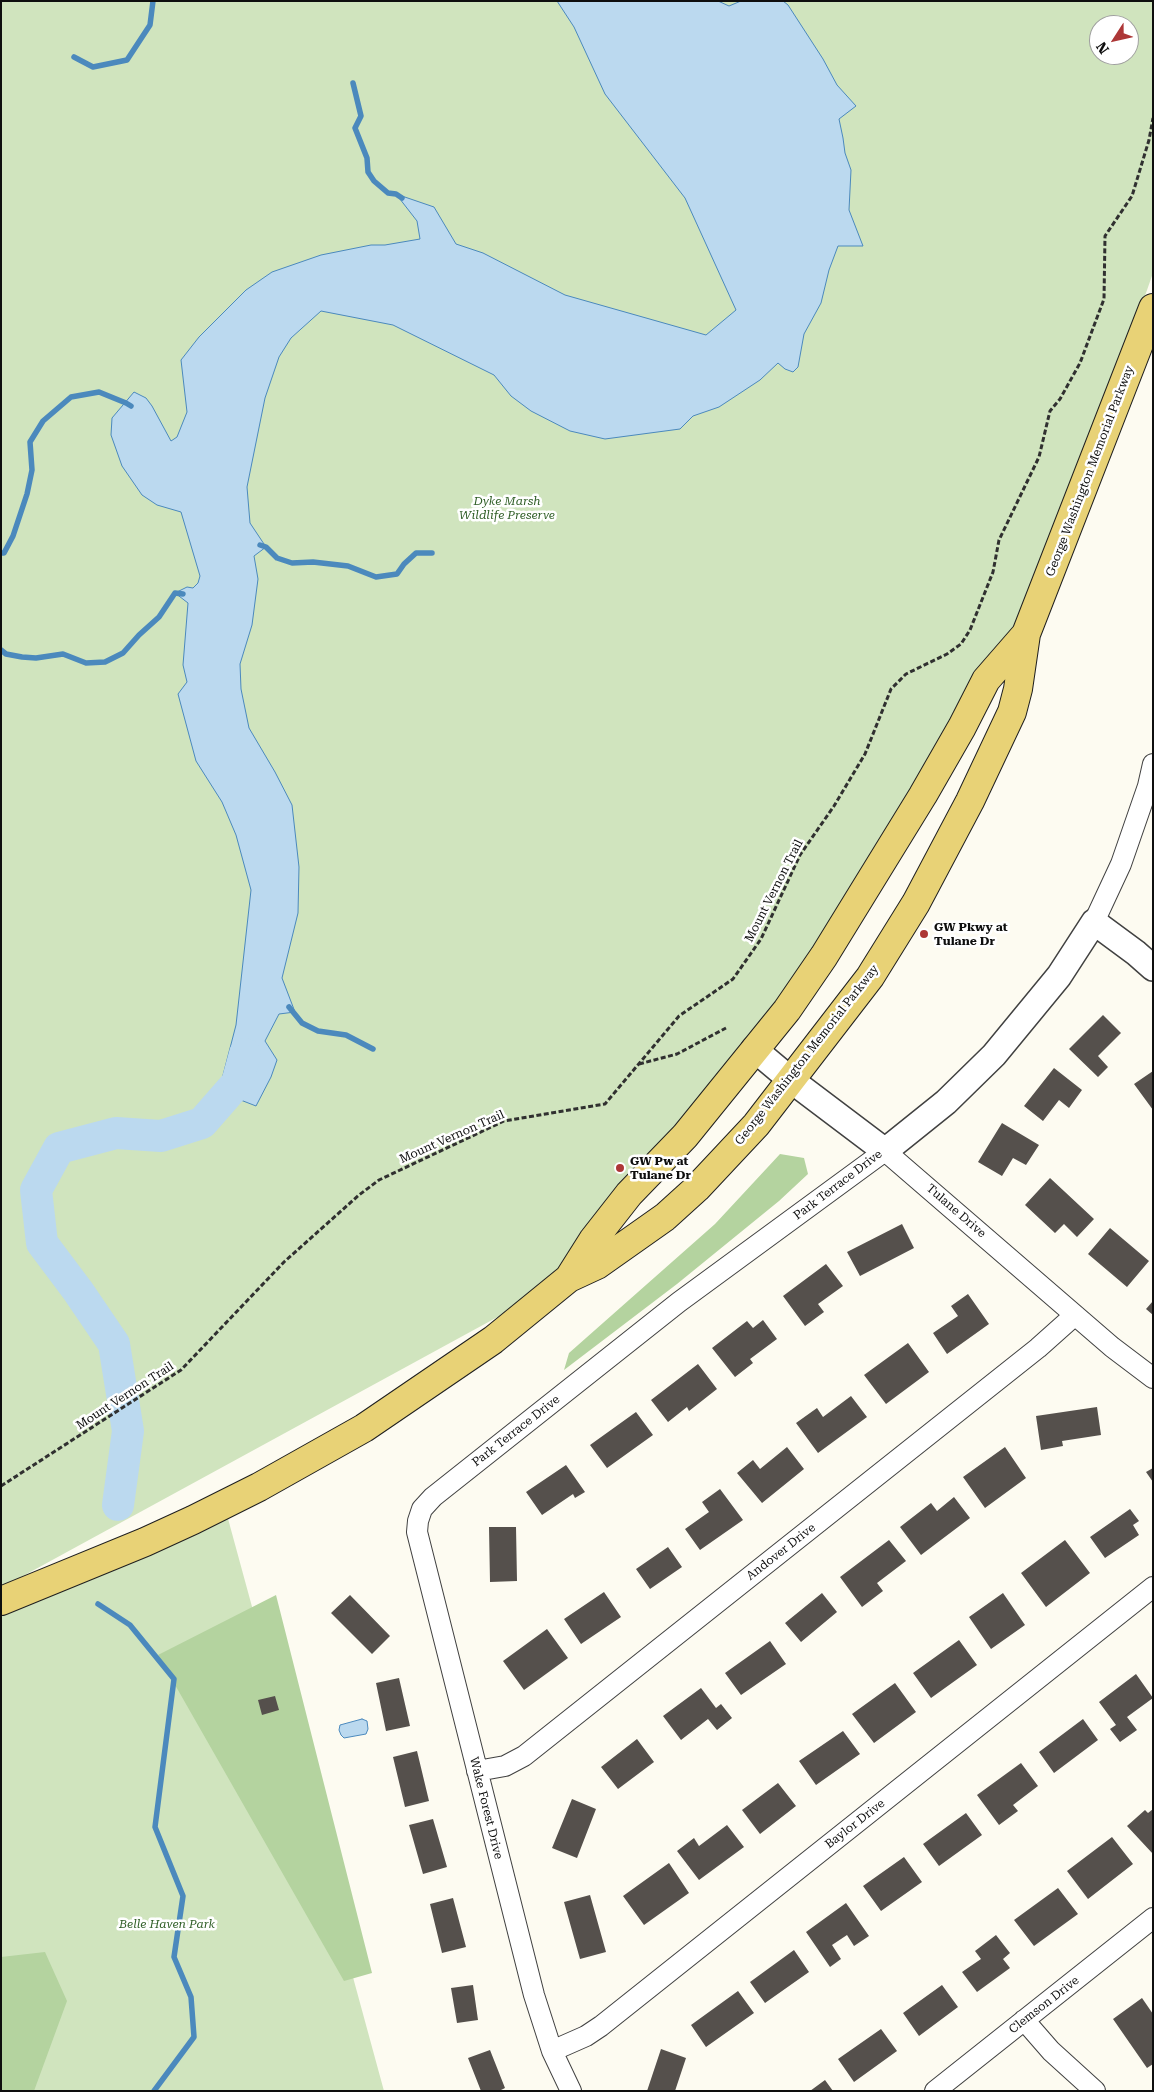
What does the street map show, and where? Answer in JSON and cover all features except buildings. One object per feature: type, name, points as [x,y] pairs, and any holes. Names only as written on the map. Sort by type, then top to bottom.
[{"type":"main road","name":"George Washington Memorial Parkway","points":[[1,1601],[145,1542],[193,1520],[259,1487],[364,1428],[493,1340],[569,1278],[597,1265],[665,1217],[739,1145],[792,1080],[870,976],[916,903],[970,801],[1012,712],[1018,689],[1026,634],[1153,308]]},
{"type":"main road","name":"George Washington Memorial Parkway","points":[[569,1278],[593,1240],[629,1194],[685,1136],[787,1010],[824,956],[932,778],[962,727],[986,680],[1026,634]]},
{"type":"street","name":"Park Terrace Drive","points":[[418,1521],[422,1509],[433,1497],[679,1302],[884,1151],[946,1102],[994,1055],[1059,976],[1094,922],[1121,864],[1148,786],[1153,764]]},
{"type":"street","points":[[1094,922],[1153,968]]},
{"type":"street","name":"Tulane Drive","points":[[754,1049],[884,1151],[1075,1315],[1153,1378]]},
{"type":"street","name":"Andover Drive","points":[[477,1771],[505,1766],[524,1756],[1038,1348],[1075,1315]]},
{"type":"street","name":"Wake Forest Drive","points":[[418,1521],[417,1532],[534,1995],[552,2051],[571,2091]]},
{"type":"street","name":"Baylor Drive","points":[[552,2051],[586,2036],[601,2026],[1153,1587]]},
{"type":"street","name":"Clemson Drive","points":[[935,2091],[1153,1918]]},
{"type":"street","points":[[1024,2020],[1051,2050],[1095,2091]]},
{"type":"path","name":"Mount Vernon Trail","points":[[1,1486],[181,1370],[284,1262],[359,1194],[380,1180],[486,1129],[523,1117],[605,1104],[679,1016],[733,979],[761,939],[800,855],[834,806],[865,754],[890,689],[906,674],[947,654],[961,644],[970,630],[993,572],[999,540],[1039,457],[1050,411],[1060,399],[1080,363],[1104,299],[1105,236],[1132,196],[1149,140],[1153,118]]},
{"type":"path","points":[[639,1064],[677,1054],[726,1028]]},
{"type":"green space","name":"Dyke Marsh Wildlife Preserve","points":[[1,1],[1153,1],[1153,273],[1026,634],[877,869],[569,1278],[1,1588]]},
{"type":"green space","points":[[780,1154],[804,1158],[808,1174],[779,1201],[677,1284],[564,1370],[569,1353],[715,1224]]},
{"type":"green space","name":"Belle Haven Park","points":[[224,1504],[384,2091],[1,2091],[1,1598]]},
{"type":"green space","points":[[276,1595],[372,1973],[344,1981],[158,1655]]},
{"type":"green space","points":[[45,1952],[67,2001],[34,2091],[1,2091],[1,1957]]},
{"type":"water","points":[[557,1],[718,1],[729,6],[741,1],[783,1],[788,5],[823,59],[837,85],[856,106],[839,119],[845,153],[851,170],[849,210],[863,246],[838,246],[829,270],[821,303],[804,334],[798,367],[793,372],[785,369],[778,363],[760,380],[719,407],[693,416],[680,429],[605,439],[570,431],[531,411],[511,396],[494,375],[393,325],[321,311],[291,338],[279,357],[265,398],[247,487],[250,523],[266,547],[254,556],[258,579],[252,625],[240,664],[241,689],[249,728],[292,805],[299,867],[298,913],[282,978],[295,1012],[279,1014],[265,1041],[277,1060],[271,1077],[256,1106],[215,1090],[222,1079],[236,1025],[251,890],[236,835],[222,802],[196,761],[178,694],[187,682],[183,665],[188,603],[175,593],[187,587],[193,588],[198,583],[200,576],[181,512],[157,505],[142,495],[122,466],[111,435],[112,418],[134,392],[146,398],[171,441],[177,437],[187,412],[181,360],[199,337],[246,290],[272,272],[321,255],[371,245],[385,245],[420,239],[417,221],[396,194],[434,207],[456,244],[483,253],[565,295],[706,335],[736,310],[685,198],[605,94],[574,27]]},
{"type":"water","points":[[362,1719],[367,1721],[368,1729],[366,1734],[344,1738],[341,1735],[340,1725]]},
{"type":"waterway","points":[[74,57],[93,67],[127,60],[150,25],[153,1]]},
{"type":"waterway","points":[[353,83],[361,116],[355,128],[367,158],[368,172],[374,181],[388,193],[396,194],[402,198]]},
{"type":"waterway","points":[[1,553],[4,553],[13,536],[27,494],[32,470],[30,442],[43,421],[71,397],[99,392],[131,406]]},
{"type":"waterway","points":[[260,545],[266,547],[277,558],[292,563],[313,562],[348,566],[376,577],[397,574],[404,564],[416,553],[432,553]]},
{"type":"waterway","points":[[1,650],[6,654],[22,657],[36,658],[63,654],[86,663],[105,662],[123,653],[159,617],[175,593],[183,594]]},
{"type":"waterway","points":[[289,1007],[302,1023],[318,1031],[346,1035],[373,1049]]},
{"type":"waterway","points":[[118,1505],[128,1431],[114,1344],[42,1243],[36,1190],[59,1148],[116,1133],[161,1136],[202,1123],[237,1083],[245,1054]]},
{"type":"waterway","points":[[98,1604],[130,1625],[174,1679],[155,1827],[183,1896],[174,1957],[191,1997],[194,2037],[154,2091]]},
{"type":"place","name":"GW Pkwy at Tulane Dr","points":[[924,934]]},
{"type":"place","name":"GW Pw at Tulane Dr","points":[[620,1168]]}]
